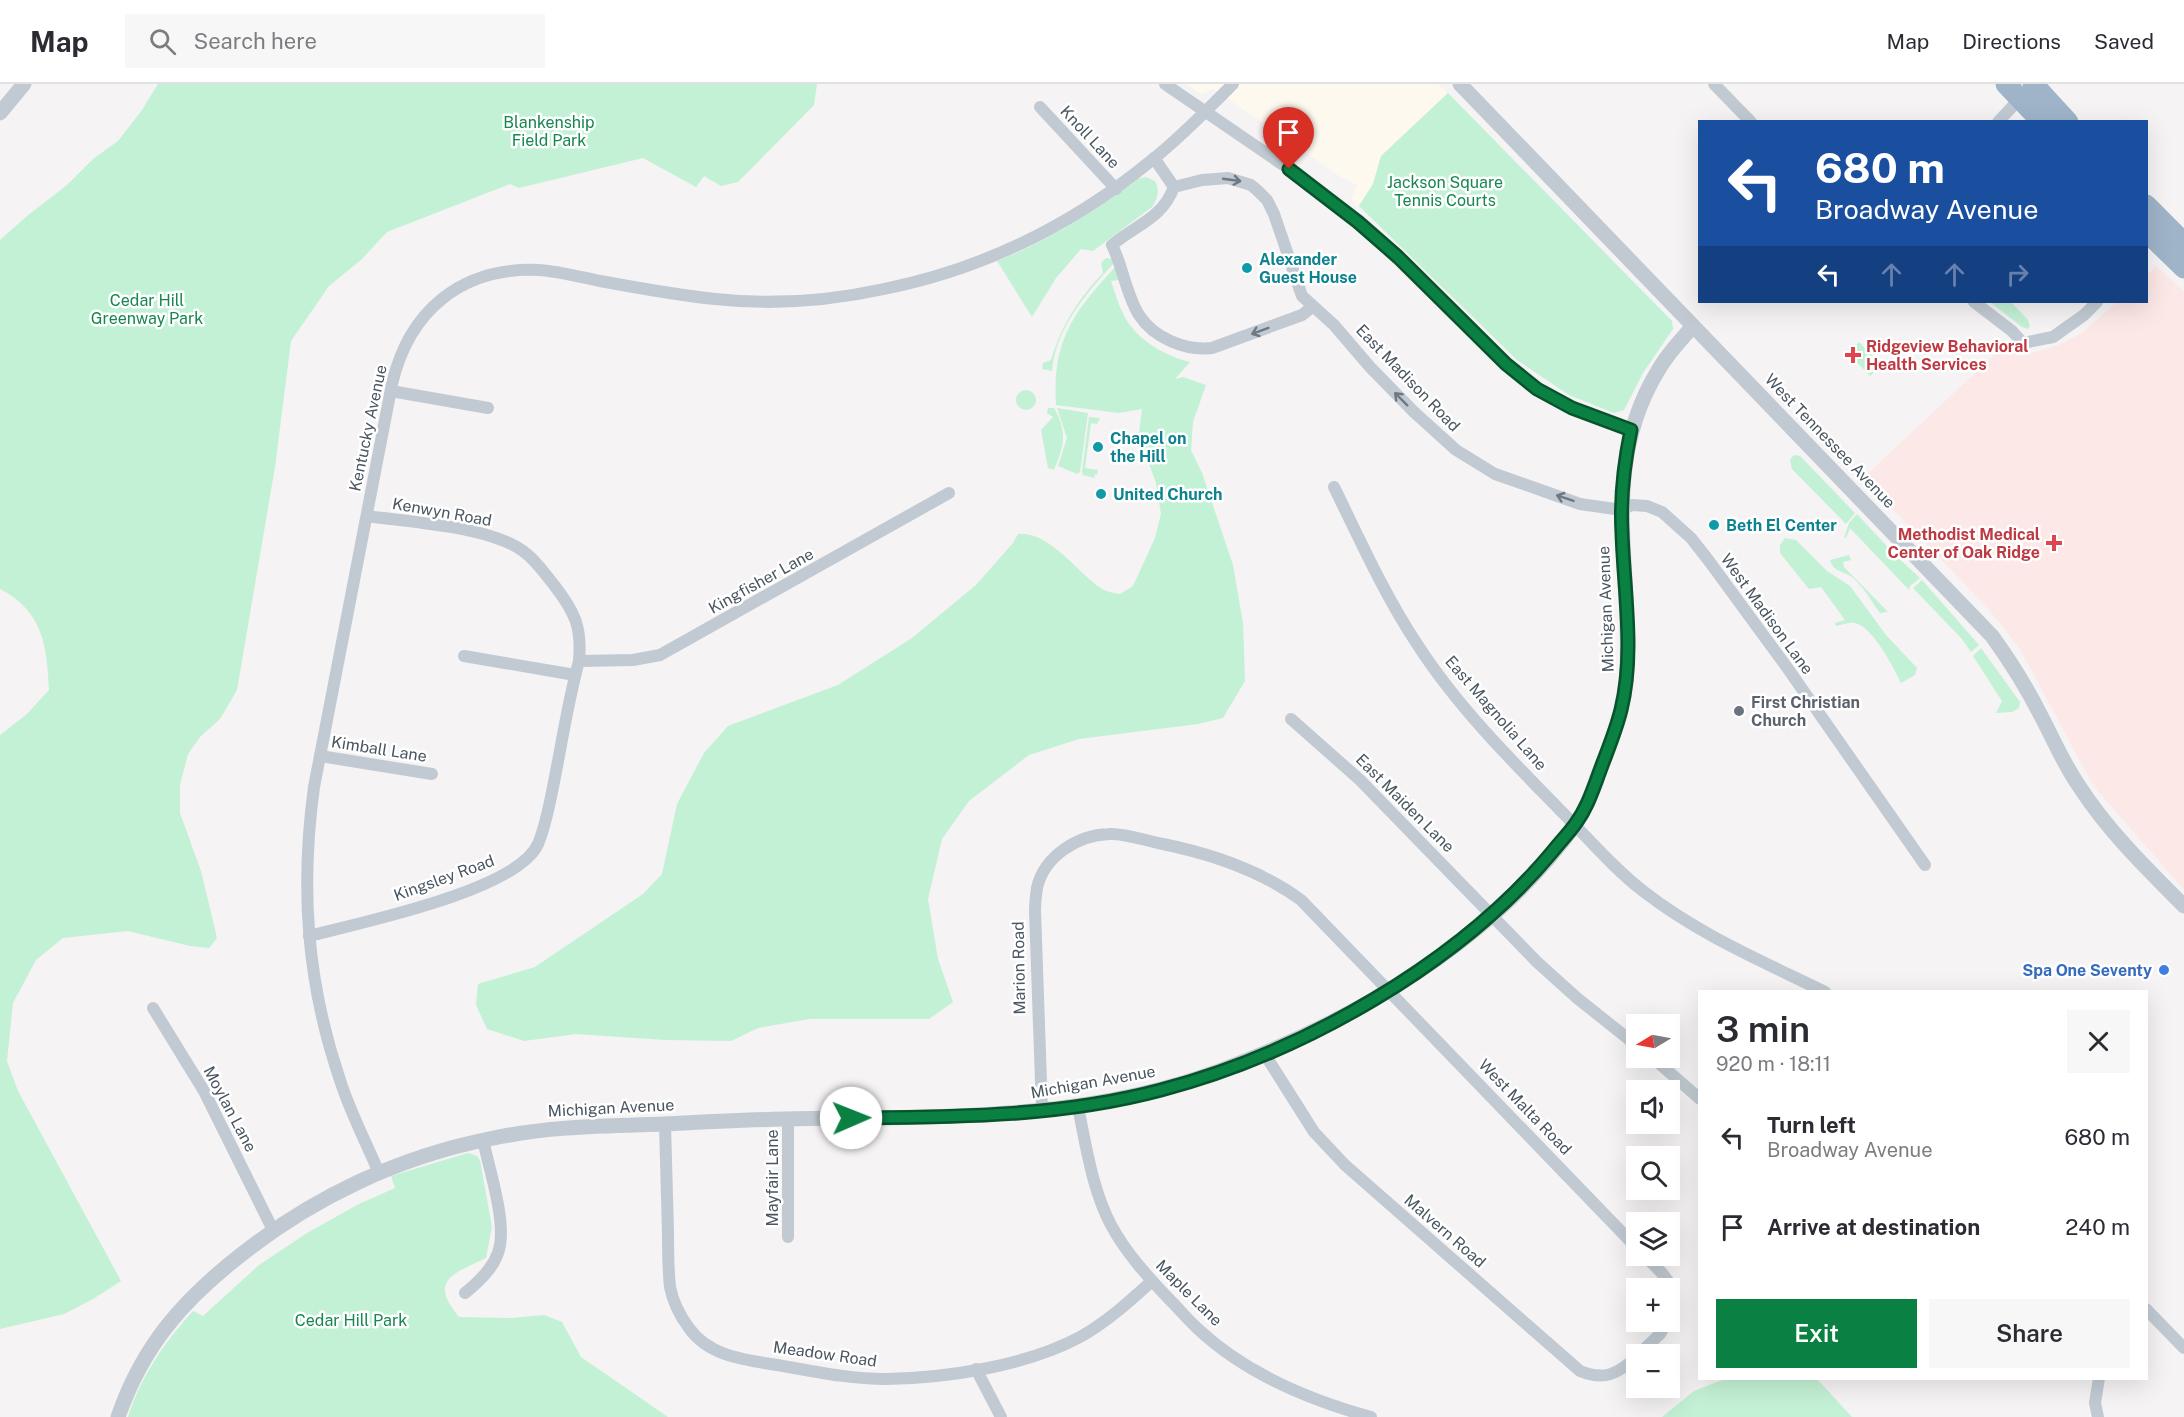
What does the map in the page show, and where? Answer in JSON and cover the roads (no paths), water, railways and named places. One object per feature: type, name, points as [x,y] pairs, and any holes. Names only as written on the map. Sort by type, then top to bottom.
[{"type":"highway","points":[[2024,88],[2041,120]]},
{"type":"highway","points":[[2024,88],[2065,120]]},
{"type":"highway","points":[[2148,212],[2155,237],[2184,268]]},
{"type":"highway","points":[[2155,237],[2184,243]]},
{"type":"street","points":[[0,113],[24,84]]},
{"type":"street","points":[[1165,84],[1289,169],[1358,222],[1398,257],[1506,364],[1537,389],[1572,408],[1631,430]]},
{"type":"street","name":"Kentucky Avenue","points":[[379,1173],[348,1103],[316,995],[309,936],[308,833],[320,756],[391,391],[397,365],[414,327],[441,298],[452,291],[490,275],[513,271],[539,270],[716,299],[785,301],[854,294],[911,283],[952,271],[996,255],[1055,226],[1116,189],[1154,158],[1233,84]]},
{"type":"street","points":[[1714,84],[1748,120]]},
{"type":"street","name":"West Tennessee Avenue","points":[[1463,85],[1992,636],[2028,690],[2078,785],[2105,823],[2183,903]]},
{"type":"street","points":[[2000,120],[2024,88]]},
{"type":"street","name":"Knoll Lane","points":[[1040,107],[1116,189]]},
{"type":"street","points":[[1154,158],[1174,187],[1162,210],[1112,245],[1140,316],[1162,336],[1182,346],[1199,350],[1212,348],[1302,315],[1312,307]]},
{"type":"street","name":"East Madison Road","points":[[1174,187],[1202,180],[1227,178],[1251,184],[1267,200],[1274,214],[1302,296],[1335,325],[1370,368],[1456,450],[1495,474],[1580,504],[1622,510]]},
{"type":"street","points":[[1975,303],[2012,331],[2022,343],[2054,337],[2096,303]]},
{"type":"street","name":"Michigan Avenue","points":[[118,1417],[129,1386],[152,1345],[181,1309],[225,1267],[273,1230],[329,1196],[424,1156],[483,1140],[577,1126],[995,1115],[1078,1107],[1161,1090],[1214,1073],[1308,1034],[1388,991],[1469,934],[1491,915],[1529,878],[1575,825],[1589,802],[1612,743],[1625,688],[1628,625],[1622,510],[1624,465],[1631,430],[1649,385],[1662,363],[1693,326]]},
{"type":"street","points":[[391,391],[488,408]]},
{"type":"street","name":"East Magnolia Lane","points":[[1334,488],[1388,595],[1417,644],[1472,717],[1575,825],[1642,891],[1682,919],[1754,958],[1821,990]]},
{"type":"street","name":"Kingfisher Lane","points":[[579,661],[633,660],[660,655],[949,493]]},
{"type":"street","name":"West Madison Lane","points":[[1622,510],[1632,505],[1647,506],[1662,512],[1691,538],[1792,675],[1924,865]]},
{"type":"street","name":"Kenwyn Road","points":[[367,516],[481,534],[508,542],[522,550],[533,559],[561,594],[578,624],[581,642],[579,661]]},
{"type":"street","points":[[464,656],[575,675]]},
{"type":"street","name":"Kingsley Road","points":[[309,936],[433,903],[512,870],[525,860],[538,844],[549,804],[579,661]]},
{"type":"street","name":"East Maiden Lane","points":[[1291,719],[1360,780],[1537,962],[1626,1037]]},
{"type":"street","name":"Kimball Lane","points":[[320,756],[432,774]]},
{"type":"street","name":"West Malta Road","points":[[1077,842],[1111,834],[1192,850],[1249,869],[1283,887],[1301,900],[1626,1237]]},
{"type":"street","name":"Marion Road","points":[[1042,1110],[1035,956],[1037,886],[1048,865],[1058,854],[1077,842]]},
{"type":"street","name":"Moylan Lane","points":[[153,1008],[204,1091],[273,1230]]},
{"type":"street","name":"Malvern Road","points":[[1264,1053],[1301,1114],[1321,1141],[1353,1173],[1580,1371],[1591,1376],[1613,1375],[1626,1365]]},
{"type":"street","points":[[1666,1068],[1698,1097]]},
{"type":"street","name":"Maple Lane","points":[[1078,1107],[1095,1181],[1111,1224],[1126,1248],[1152,1281],[1199,1330],[1252,1368],[1299,1394],[1371,1417]]},
{"type":"street","name":"Mayfair Lane","points":[[788,1119],[788,1237]]},
{"type":"street","name":"Meadow Road","points":[[666,1124],[670,1288],[675,1304],[690,1330],[714,1350],[734,1357],[835,1376],[886,1379],[996,1366],[1064,1344],[1085,1334],[1122,1308],[1152,1281]]},
{"type":"street","points":[[465,1293],[480,1281],[492,1265],[500,1247],[501,1227],[483,1140]]},
{"type":"street","points":[[1655,1266],[1667,1278]]},
{"type":"street","points":[[2148,1312],[2184,1348]]},
{"type":"street","name":"Malvern Road","points":[[1650,1344],[1661,1332]]},
{"type":"street","points":[[976,1369],[1001,1417]]},
{"type":"street","points":[[2098,1417],[2095,1403],[2099,1380]]},
{"type":"place","name":"Alexander Guest House","points":[[1247,268]]},
{"type":"place","name":"Ridgeview Behavioral Health Services","points":[[1853,355]]},
{"type":"place","name":"Chapel on the Hill","points":[[1098,447]]},
{"type":"place","name":"United Church","points":[[1101,494]]},
{"type":"place","name":"Beth El Center","points":[[1714,525]]},
{"type":"place","name":"Methodist Medical Center of Oak Ridge","points":[[2054,543]]},
{"type":"place","name":"First Christian Church","points":[[1739,711]]},
{"type":"place","name":"Spa One Seventy","points":[[2164,970]]},
{"type":"park label","name":"Blankenship Field Park","points":[[549,131]]},
{"type":"park label","name":"Jackson Square Tennis Courts","points":[[1445,191]]},
{"type":"park label","name":"Cedar Hill Greenway Park","points":[[147,309]]},
{"type":"park label","name":"Cedar Hill Park","points":[[351,1320]]}]
